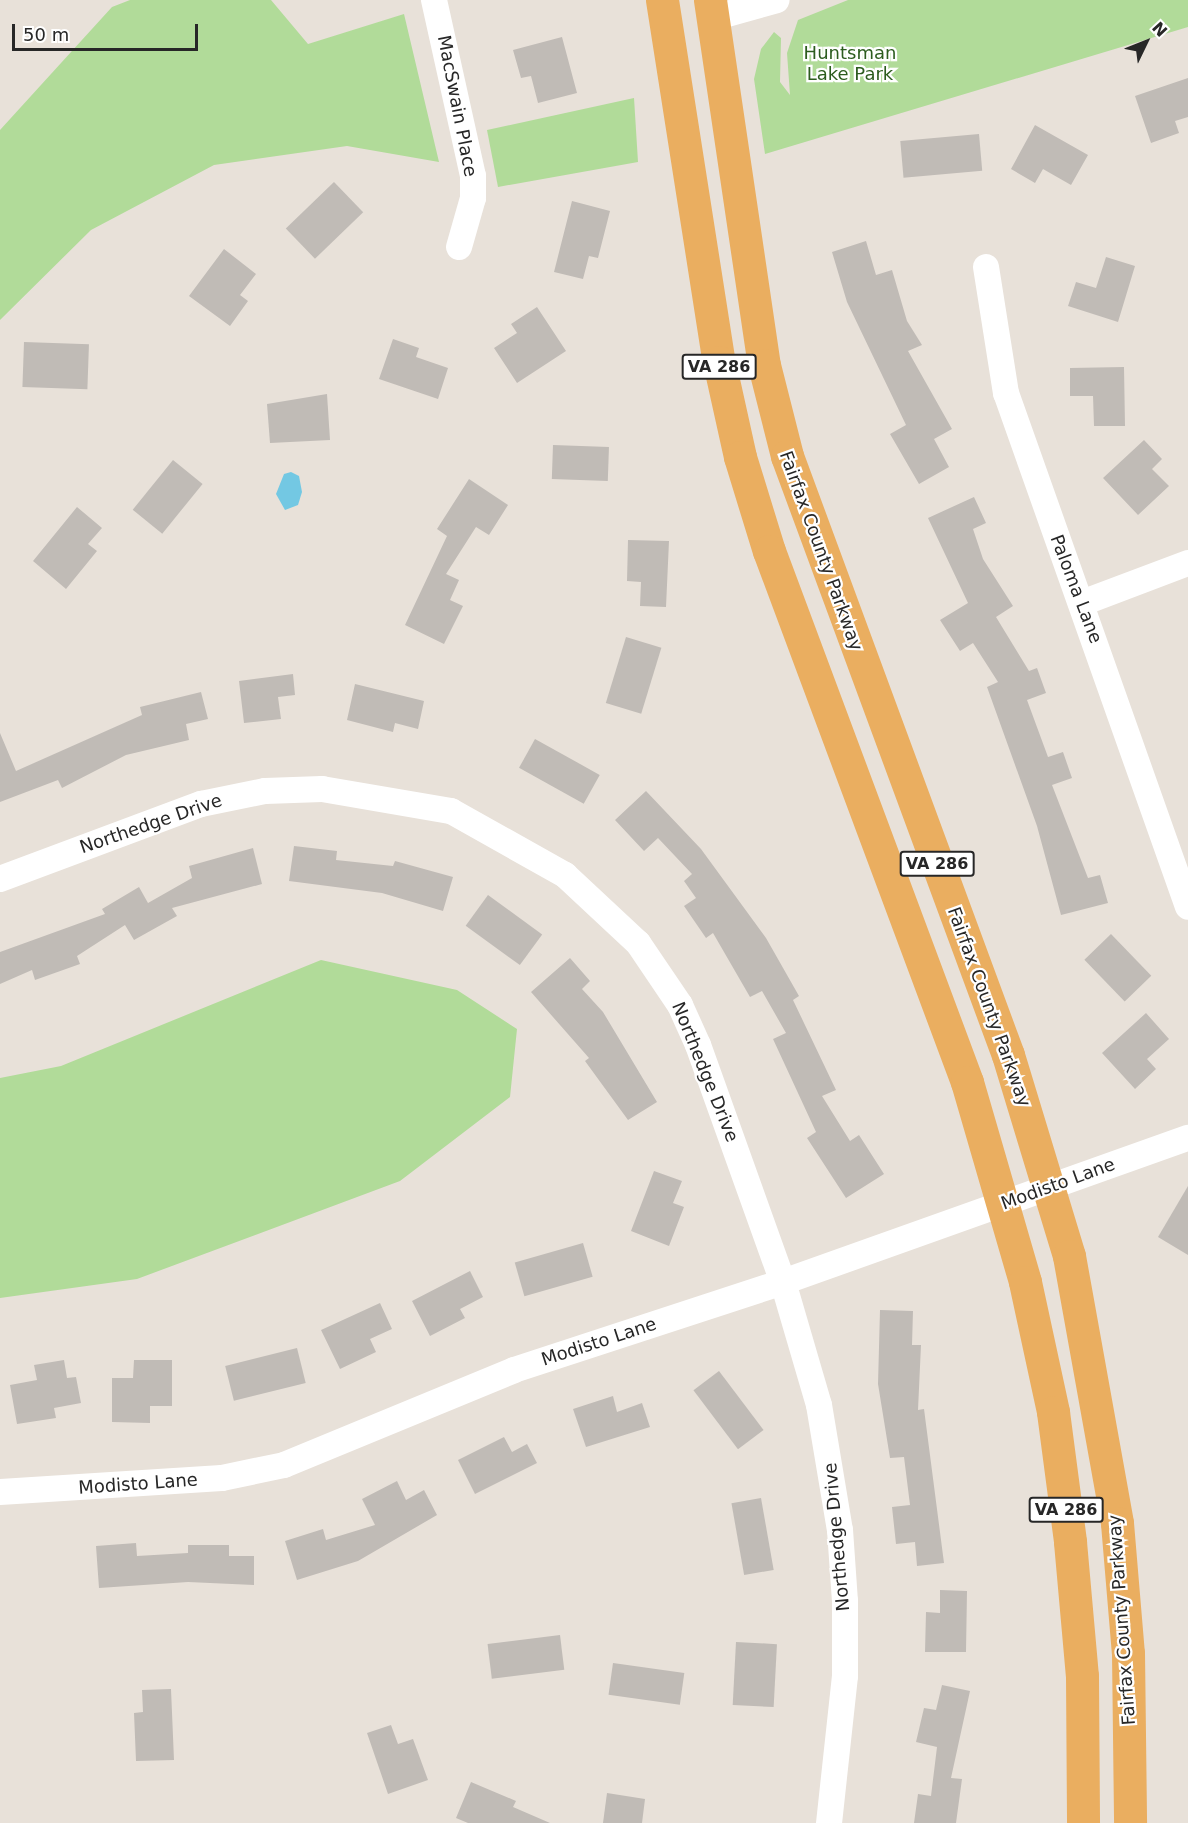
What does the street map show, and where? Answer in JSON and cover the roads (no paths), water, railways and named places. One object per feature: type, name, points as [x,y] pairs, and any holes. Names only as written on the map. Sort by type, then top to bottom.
[{"type":"highway","name":"VA 286","points":[[662,0],[719,362],[749,488],[967,1082],[1005,1203],[1039,1344],[1062,1475],[1082,1676],[1083,1823]]},
{"type":"highway","name":"Fairfax County Parkway","points":[[712,9],[758,330],[787,456],[984,988],[1049,1187],[1083,1317],[1117,1523],[1128,1653],[1130,1823]]},
{"type":"street","name":"MacSwain Place","points":[[434,0],[473,176],[473,198],[459,247]]},
{"type":"street","points":[[712,9],[777,0]]},
{"type":"street","name":"Paloma Lane","points":[[986,267],[1006,393],[1188,907]]},
{"type":"street","points":[[1082,603],[1188,563]]},
{"type":"street","name":"Northedge Drive","points":[[0,879],[201,804],[265,791],[379,795],[451,812],[518,844],[614,918],[680,1005],[783,1282],[819,1405],[840,1530],[845,1676],[830,1823]]},
{"type":"street","name":"Modisto Lane","points":[[0,1492],[222,1478],[284,1465],[514,1370],[783,1282],[1188,1138]]},
{"type":"water","points":[[291,472],[299,476],[302,492],[298,505],[285,510],[276,494],[284,474]]},
{"type":"park label","name":"Huntsman Lake Park","points":[[850,64]]}]
